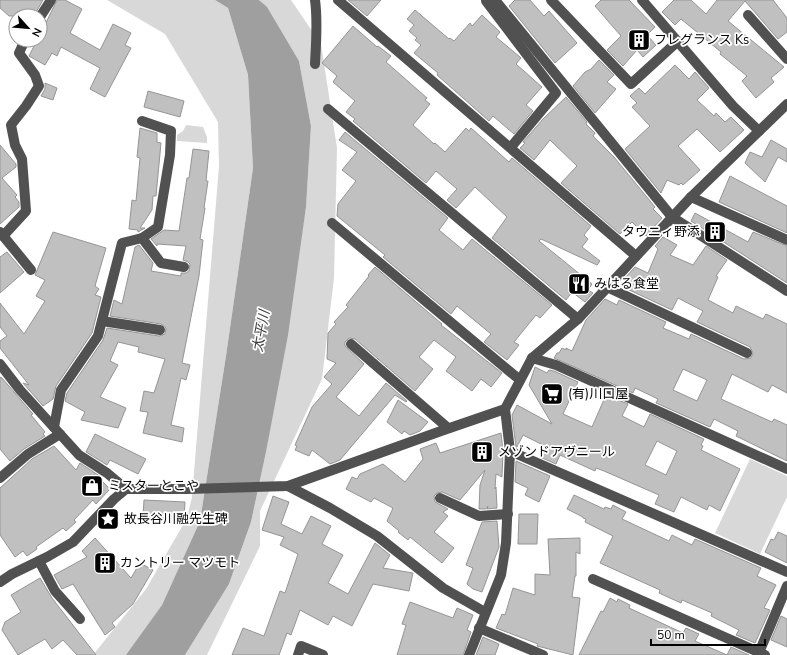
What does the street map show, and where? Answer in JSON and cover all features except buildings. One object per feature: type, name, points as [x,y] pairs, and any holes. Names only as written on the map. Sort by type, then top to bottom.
[{"type":"street","points":[[314,64],[316,42],[315,0]]},
{"type":"street","points":[[338,0],[511,147],[636,256]]},
{"type":"street","points":[[490,0],[556,93],[511,147]]},
{"type":"street","points":[[490,0],[672,217],[787,291]]},
{"type":"street","points":[[551,0],[631,84],[677,42]]},
{"type":"street","points":[[642,0],[733,106],[759,132]]},
{"type":"street","points":[[748,15],[787,59]]},
{"type":"street","points":[[21,48],[19,53],[35,75],[39,86],[11,125],[15,145],[22,159],[26,211],[2,234],[31,270]]},
{"type":"street","points":[[469,655],[501,575],[506,543],[510,451],[505,409],[532,358],[578,319],[691,197],[787,104]]},
{"type":"street","points":[[328,109],[578,319]]},
{"type":"street","points":[[0,478],[57,430],[61,390],[98,336],[122,244],[142,238],[158,227],[170,155],[171,131],[142,120]]},
{"type":"street","points":[[691,197],[787,240]]},
{"type":"street","points":[[332,223],[520,380]]},
{"type":"street","points":[[142,238],[161,263],[184,266]]},
{"type":"street","points":[[607,287],[747,353]]},
{"type":"street","points":[[102,321],[160,330]]},
{"type":"street","points":[[350,344],[448,428]]},
{"type":"street","points":[[532,358],[556,365],[787,469]]},
{"type":"street","points":[[0,364],[20,390],[79,455],[106,473],[126,489],[288,486],[505,409]]},
{"type":"street","points":[[510,451],[787,572]]},
{"type":"street","points":[[288,486],[330,508],[377,536],[443,588],[485,612]]},
{"type":"street","points":[[0,582],[72,542],[114,499],[126,489]]},
{"type":"street","points":[[440,498],[479,516],[508,514]]},
{"type":"street","points":[[39,561],[55,591],[80,619]]},
{"type":"street","points":[[593,580],[760,654],[787,586]]},
{"type":"street","points":[[479,628],[543,655]]},
{"type":"street","points":[[298,655],[301,646],[323,655]]},
{"type":"shaded area","points":[[107,0],[215,0],[228,8],[248,75],[253,168],[226,356],[200,521],[162,605],[127,655],[93,655],[146,589],[187,518],[192,497],[219,166],[218,122],[165,34]]},
{"type":"shaded area","points":[[259,0],[291,0],[321,44],[337,148],[334,278],[322,379],[260,511],[260,546],[207,655],[185,655],[229,584],[251,522],[266,452],[306,207],[311,126],[299,61],[267,8]]},
{"type":"shaded area","points":[[186,125],[203,127],[207,137],[207,143],[177,141],[177,135],[183,131]]},
{"type":"shaded area","points":[[750,459],[787,476],[787,497],[760,554],[715,533]]},
{"type":"water","name":"太平川","points":[[215,0],[259,0],[267,7],[299,61],[311,126],[306,207],[288,335],[266,452],[251,522],[229,584],[185,655],[126,655],[162,605],[200,521],[226,356],[253,168],[248,75],[228,8]]},
{"type":"place","name":"フレグランス Ks","points":[[639,40]]},
{"type":"place","name":"タウニィ野添","points":[[715,232]]},
{"type":"place","name":"みはる食堂","points":[[579,284]]},
{"type":"place","name":"(有)川口屋","points":[[552,394]]},
{"type":"place","name":"メゾンドアヴニール","points":[[482,452]]},
{"type":"place","name":"ミスターとこや","points":[[92,486]]},
{"type":"place","name":"故長谷川融先生碑","points":[[108,519]]},
{"type":"place","name":"カントリー マツモト","points":[[105,563]]}]
